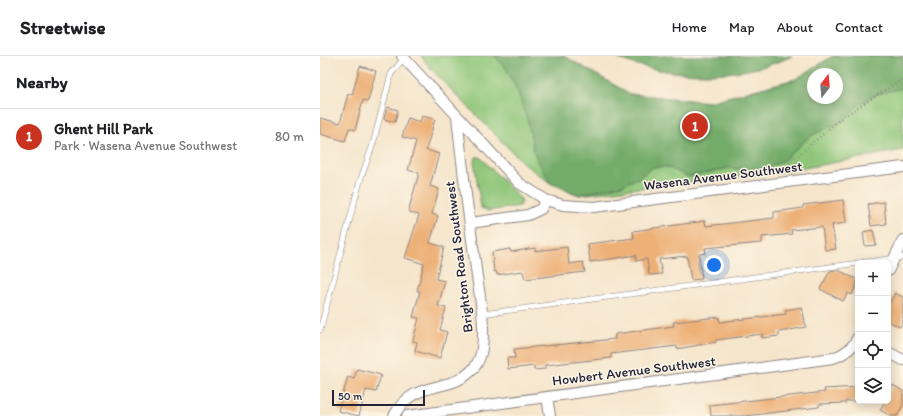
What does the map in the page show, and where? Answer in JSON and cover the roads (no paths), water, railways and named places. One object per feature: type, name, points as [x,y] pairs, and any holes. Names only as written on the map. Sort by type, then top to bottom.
[{"type":"street","name":"Wasena Avenue Southwest","points":[[403,57],[519,182],[546,200],[563,205],[594,207],[903,167]]},
{"type":"street","name":"Brighton Road Southwest","points":[[394,416],[398,408],[414,393],[459,380],[475,367],[480,358],[482,347],[482,314],[457,116]]},
{"type":"street","points":[[470,223],[528,215],[541,209],[546,200]]},
{"type":"street","points":[[891,267],[899,258],[903,240]]},
{"type":"street","name":"Howbert Avenue Southwest","points":[[407,416],[833,358],[846,352],[855,342]]},
{"type":"street","points":[[891,354],[903,360]]},
{"type":"street","points":[[546,397],[550,416]]},
{"type":"lane","points":[[320,330],[353,208],[373,144],[391,74],[403,57]]},
{"type":"lane","points":[[482,314],[899,258]]},
{"type":"place","name":"Ghent Hill Park","points":[[695,126]]}]
